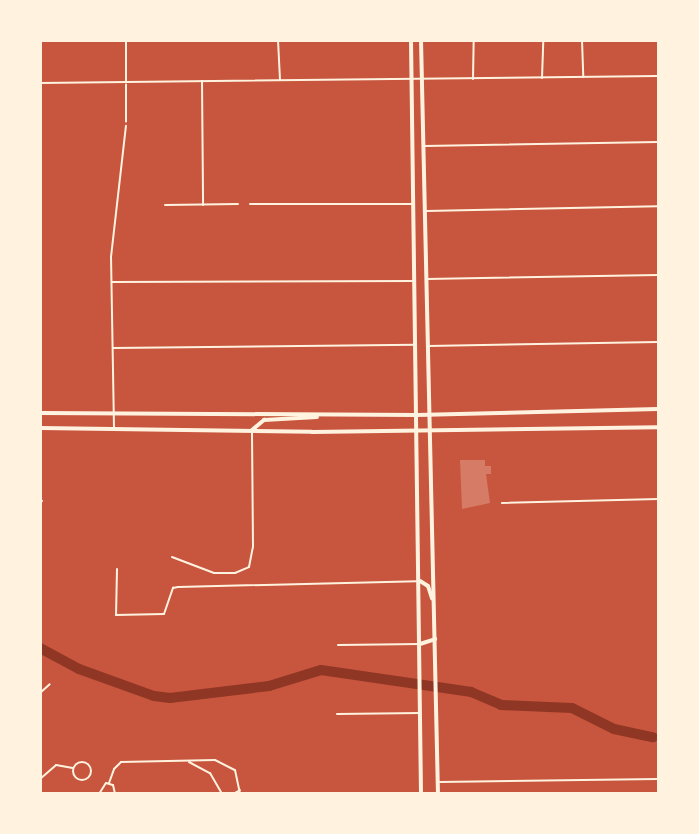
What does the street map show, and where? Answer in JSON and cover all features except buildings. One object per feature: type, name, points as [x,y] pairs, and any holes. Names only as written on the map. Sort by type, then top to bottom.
[{"type":"main road","points":[[411,40],[420,581],[421,794]]},
{"type":"main road","points":[[422,40],[429,431],[440,782],[438,794]]},
{"type":"main road","points":[[40,413],[417,416],[658,409]]},
{"type":"main road","points":[[252,430],[264,420],[308,420],[322,415]]},
{"type":"main road","points":[[40,429],[429,431],[658,427]]},
{"type":"main road","points":[[420,581],[428,586],[434,604]]},
{"type":"main road","points":[[420,644],[435,639]]},
{"type":"street","points":[[126,40],[126,82]]},
{"type":"street","points":[[278,40],[280,80]]},
{"type":"street","points":[[473,79],[474,40]]},
{"type":"street","points":[[542,78],[543,40]]},
{"type":"street","points":[[582,40],[583,78]]},
{"type":"street","points":[[40,82],[411,81],[658,76]]},
{"type":"street","points":[[202,81],[203,205]]},
{"type":"street","points":[[114,428],[112,248],[126,126]]},
{"type":"street","points":[[424,146],[658,142]]},
{"type":"street","points":[[165,205],[238,204]]},
{"type":"street","points":[[250,204],[412,204]]},
{"type":"street","points":[[426,211],[658,206]]},
{"type":"street","points":[[427,279],[658,274]]},
{"type":"street","points":[[112,282],[414,281]]},
{"type":"street","points":[[428,346],[658,342]]},
{"type":"street","points":[[113,348],[416,345]]},
{"type":"street","points":[[172,557],[214,573],[236,573],[249,567],[254,547],[252,430]]},
{"type":"street","points":[[117,569],[116,615],[164,614],[173,588],[178,587],[420,581]]},
{"type":"street","points":[[339,645],[420,644]]},
{"type":"street","points":[[40,693],[50,684]]},
{"type":"street","points":[[337,714],[420,713]]},
{"type":"street","points":[[183,760],[210,773],[222,794]]},
{"type":"street","points":[[115,794],[109,783],[114,769],[121,762],[183,760],[228,764],[237,773],[240,792],[233,794]]},
{"type":"street","points":[[40,779],[56,765],[74,768],[84,762],[90,773],[79,779],[74,768]]},
{"type":"street","points":[[440,782],[658,779]]},
{"type":"street","points":[[99,794],[101,785],[109,783]]},
{"type":"lane","points":[[502,503],[658,499]]},
{"type":"path","points":[[126,82],[126,126]]},
{"type":"waterway","points":[[40,648],[79,669],[154,696],[170,698],[269,686],[321,670],[471,692],[501,705],[572,708],[614,729],[653,737]]}]
